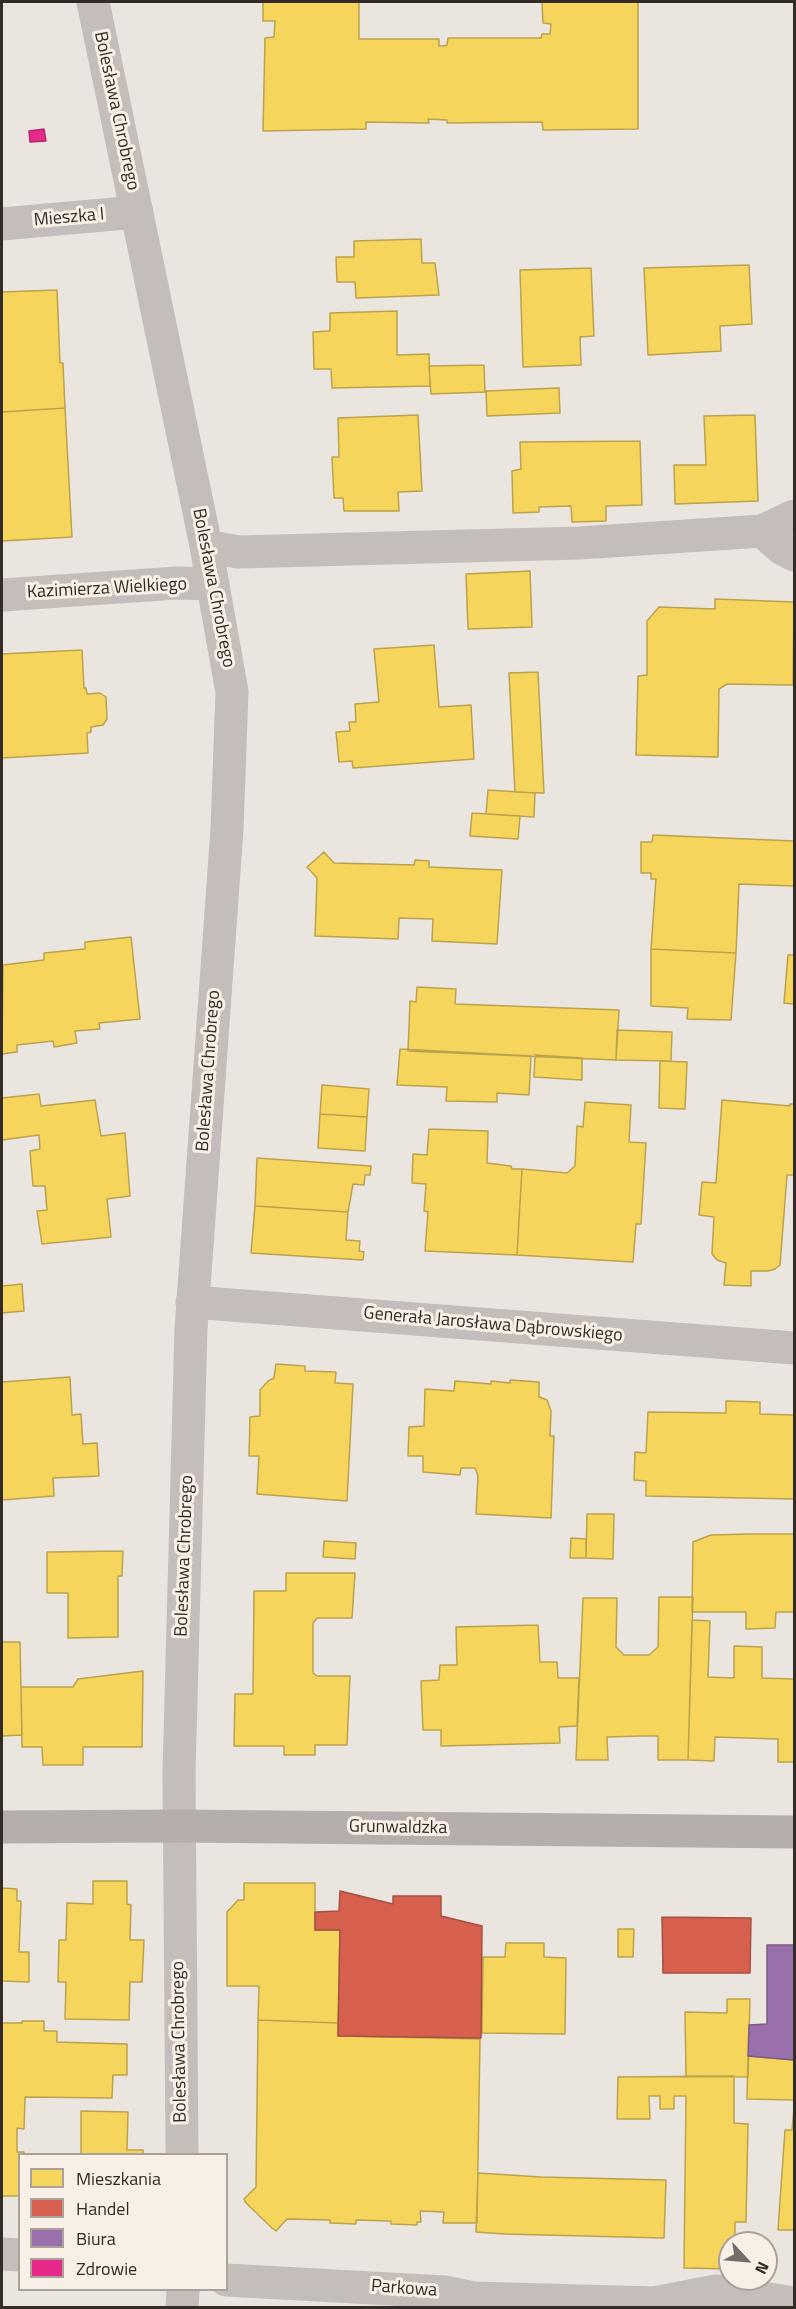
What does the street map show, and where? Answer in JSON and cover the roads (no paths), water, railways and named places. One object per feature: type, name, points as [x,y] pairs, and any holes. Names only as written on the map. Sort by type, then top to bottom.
[{"type":"street","name":"Bolesława Chrobrego","points":[[93,2],[206,546],[232,692],[227,829],[192,1302],[178,1826],[182,2153]]},
{"type":"street","name":"Mieszka I","points":[[2,224],[136,212]]},
{"type":"street","points":[[206,546],[238,552],[532,544],[762,531],[788,517],[795,516]]},
{"type":"street","points":[[762,531],[781,548],[795,555]]},
{"type":"street","name":"Kazimierza Wielkiego","points":[[2,595],[177,583],[213,584]]},
{"type":"street","name":"Generała Jarosława Dąbrowskiego","points":[[192,1302],[795,1348]]},
{"type":"street","name":"Grunwaldzka","points":[[2,1827],[178,1826],[795,1832]]},
{"type":"street","points":[[2,2254],[18,2255]]},
{"type":"street","name":"Parkowa","points":[[228,2280],[423,2290],[473,2298],[654,2303],[716,2290],[795,2303]]},
{"type":"street","points":[[182,2307],[183,2291]]}]
